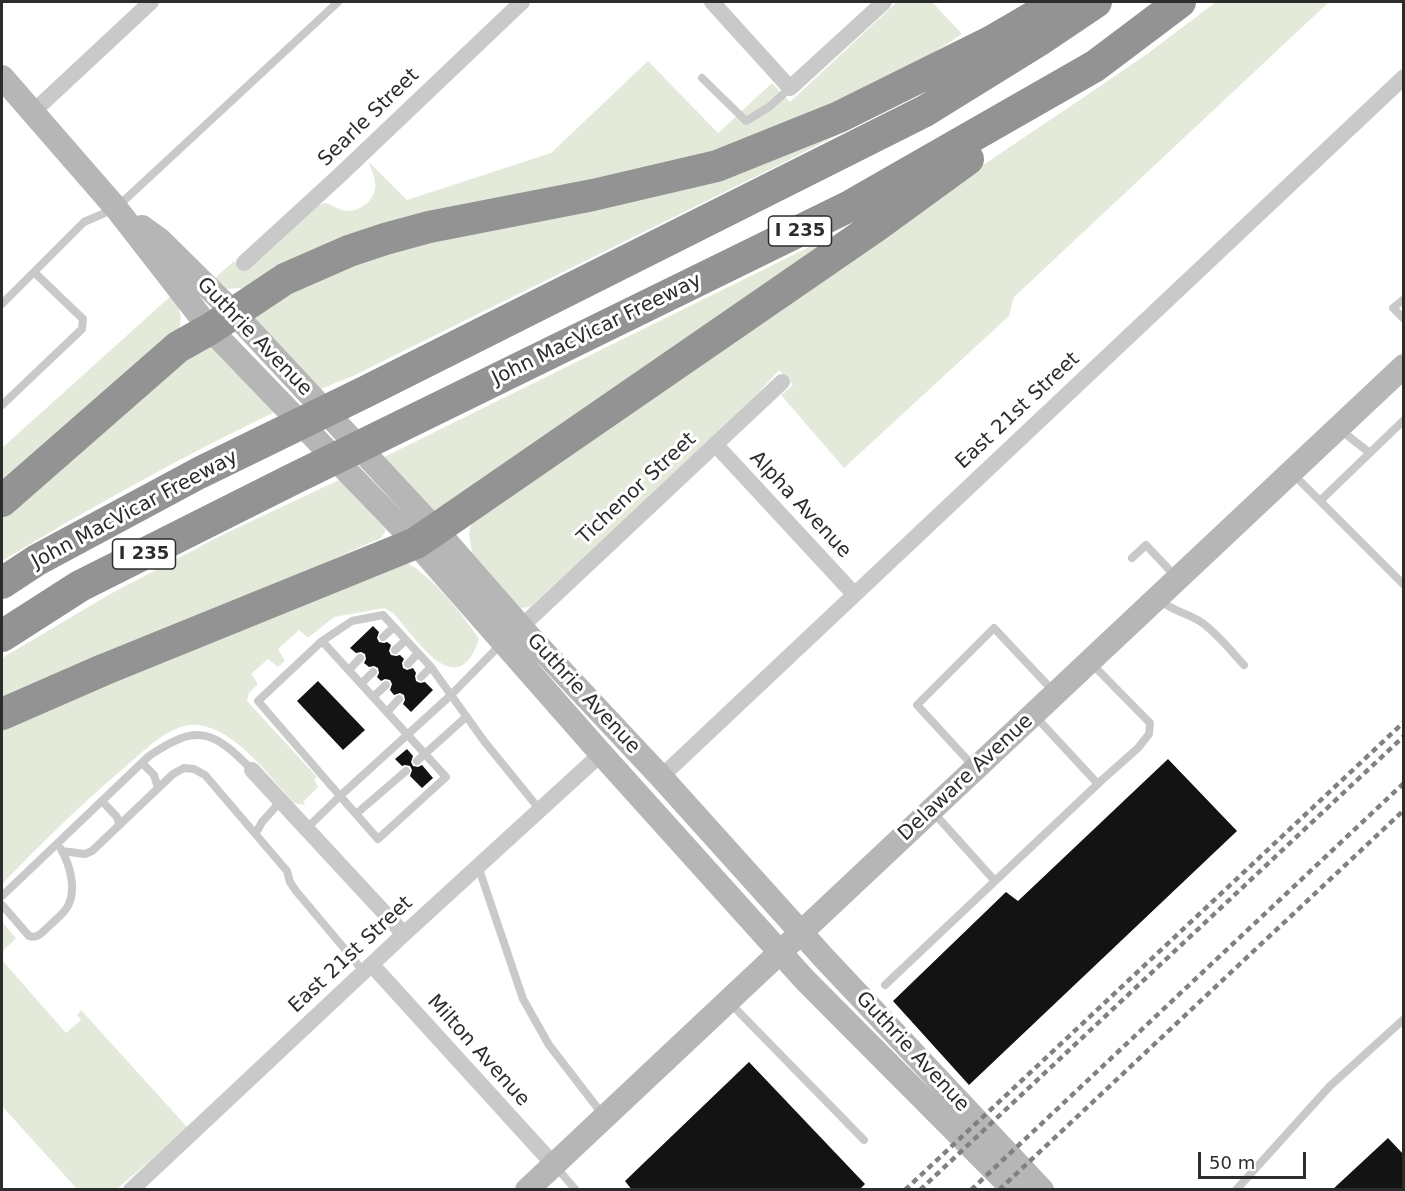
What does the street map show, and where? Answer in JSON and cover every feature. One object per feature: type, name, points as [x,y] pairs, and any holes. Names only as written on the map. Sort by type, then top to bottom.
[{"type":"highway","points":[[2,501],[178,347],[285,279],[349,251],[385,239],[717,166],[838,117],[992,41],[1059,2]]},
{"type":"highway","name":"John MacVicar Freeway","points":[[2,583],[37,560],[199,473],[925,111],[1096,2]]},
{"type":"highway","name":"John MacVicar Freeway","points":[[2,636],[80,586],[291,480],[852,206],[1095,66],[1180,2]]},
{"type":"highway","points":[[2,714],[114,665],[426,536],[876,226],[1095,66]]},
{"type":"main road","name":"Guthrie Avenue","points":[[4,84],[33,112],[116,208],[160,240],[221,320],[426,536],[512,634],[602,753],[780,953],[1014,1190]]},
{"type":"main road","name":"Delaware Avenue","points":[[527,1190],[1338,428],[1402,372]]},
{"type":"main road","name":"Guthrie Avenue","points":[[512,634],[661,777],[824,958],[1042,1190]]},
{"type":"street","points":[[33,112],[151,2]]},
{"type":"street","name":"Searle Street","points":[[244,263],[522,2]]},
{"type":"street","points":[[712,2],[790,88],[884,2]]},
{"type":"street","name":"East 21st Street","points":[[661,777],[1404,77]]},
{"type":"street","name":"Tichenor Street","points":[[512,634],[782,382]]},
{"type":"street","name":"Alpha Avenue","points":[[715,444],[854,594]]},
{"type":"street","name":"East 21st Street","points":[[131,1190],[602,753]]},
{"type":"street","points":[[252,770],[405,934]]},
{"type":"street","name":"Milton Avenue","points":[[368,968],[554,1165]]},
{"type":"lane","points":[[2,304],[84,222],[116,208],[338,2]]},
{"type":"lane","points":[[702,78],[746,121],[769,107],[790,88]]},
{"type":"lane","points":[[2,405],[82,329],[83,319],[35,273]]},
{"type":"lane","points":[[1404,299],[1393,308],[1404,319]]},
{"type":"lane","points":[[1320,501],[1404,420]]},
{"type":"lane","points":[[1338,428],[1370,453]]},
{"type":"lane","points":[[1291,472],[1404,585]]},
{"type":"lane","points":[[1132,558],[1146,545],[1177,579]]},
{"type":"lane","points":[[1157,598],[1168,608],[1189,614],[1203,623],[1244,665]]},
{"type":"lane","points":[[322,641],[446,777],[378,839],[258,701],[322,641],[352,621],[384,615],[431,667],[466,717],[540,810]]},
{"type":"lane","points":[[383,637],[394,627]]},
{"type":"lane","points":[[976,768],[917,705],[994,628],[1056,694]]},
{"type":"lane","points":[[307,828],[451,695],[512,634]]},
{"type":"lane","points":[[395,650],[406,640]]},
{"type":"lane","points":[[408,664],[418,653]]},
{"type":"lane","points":[[348,670],[360,658]]},
{"type":"lane","points":[[885,985],[1138,748],[1149,734],[1150,723],[1090,661]]},
{"type":"lane","points":[[421,677],[431,667]]},
{"type":"lane","points":[[361,684],[373,672]]},
{"type":"lane","points":[[373,697],[386,685]]},
{"type":"lane","points":[[387,712],[399,699]]},
{"type":"lane","points":[[1034,714],[1098,784]]},
{"type":"lane","points":[[417,761],[466,717]]},
{"type":"lane","points":[[2,896],[59,847],[142,763],[170,742],[189,734],[208,736],[230,748],[252,770]]},
{"type":"lane","points":[[142,763],[158,781],[158,788]]},
{"type":"lane","points":[[59,847],[85,854],[92,851],[179,771],[184,768],[194,769],[205,775],[256,833],[287,871],[296,891],[368,968]]},
{"type":"lane","points":[[356,814],[406,771]]},
{"type":"lane","points":[[102,801],[117,818],[119,824]]},
{"type":"lane","points":[[256,833],[262,822],[281,801]]},
{"type":"lane","points":[[931,810],[995,881]]},
{"type":"lane","points":[[2,905],[29,936],[34,937],[38,936],[67,908],[72,887],[70,874],[59,847]]},
{"type":"lane","points":[[478,866],[523,999],[556,1055],[604,1117]]},
{"type":"lane","points":[[728,1001],[864,1140]]},
{"type":"lane","points":[[1236,1190],[1330,1086],[1404,1019]]},
{"type":"lane","points":[[554,1165],[576,1190]]},
{"type":"green space","points":[[897,2],[932,2],[962,34],[906,71],[722,152],[242,288],[226,289],[213,280],[234,261],[244,271],[313,207],[325,203],[342,210],[353,211],[363,207],[371,199],[375,189],[375,179],[369,162],[407,200],[551,153],[648,61],[718,133],[772,83],[790,102]]},
{"type":"green space","points":[[1216,2],[1329,2],[1014,297],[1009,316],[844,468],[781,395],[793,385],[779,370],[743,410],[530,607],[519,608],[473,560],[469,534],[472,521],[636,399],[1147,54]]},
{"type":"green space","points":[[914,96],[353,376],[318,390],[259,326],[252,312],[325,272]]},
{"type":"green space","points":[[870,217],[429,516],[378,460]]},
{"type":"green space","points":[[173,294],[180,311],[179,329],[2,487],[2,448]]},
{"type":"green space","points":[[216,345],[277,411],[138,483],[2,561],[2,511],[191,350]]},
{"type":"green space","points":[[339,480],[386,530],[381,538],[2,705],[2,658],[112,593],[222,535]]},
{"type":"green space","points":[[404,561],[424,575],[445,596],[479,639],[470,658],[460,666],[448,667],[437,660],[425,650],[393,613],[384,608],[334,617],[309,637],[299,630],[278,649],[285,661],[278,667],[268,659],[251,674],[257,685],[249,693],[247,701],[317,777],[314,779],[318,787],[303,802],[305,805],[294,803],[251,755],[225,735],[211,728],[197,725],[185,726],[166,734],[144,750],[46,839],[2,884],[2,724]]},
{"type":"green space","points":[[2,922],[16,938],[4,950],[2,960]]},
{"type":"green space","points":[[2,960],[66,1033],[81,1020],[77,1015],[81,1010],[188,1128],[117,1189],[76,1188],[2,1106]]},
{"type":"building","points":[[373,626],[379,632],[377,638],[379,642],[387,642],[391,645],[389,651],[391,655],[400,655],[404,659],[403,668],[407,670],[413,668],[416,681],[425,682],[433,690],[411,712],[403,704],[404,695],[400,693],[394,695],[390,690],[392,684],[390,680],[381,681],[377,677],[378,668],[369,667],[364,663],[365,654],[356,653],[350,648]]},
{"type":"building","points":[[318,681],[365,730],[343,750],[297,701]]},
{"type":"building","points":[[407,749],[413,756],[411,762],[413,766],[422,765],[433,778],[422,788],[410,776],[412,770],[410,766],[402,766],[395,759]]},
{"type":"building","points":[[1168,759],[1237,831],[969,1085],[893,1001],[1006,892],[1018,901]]},
{"type":"building","points":[[749,1062],[865,1184],[859,1190],[632,1190],[625,1181]]},
{"type":"building","points":[[1388,1138],[1404,1155],[1404,1190],[1332,1190]]},
{"type":"railway","points":[[905,1190],[1404,722]]},
{"type":"railway","points":[[920,1190],[1404,736]]},
{"type":"railway","points":[[971,1190],[1404,783]]},
{"type":"railway","points":[[999,1190],[1404,810]]}]
